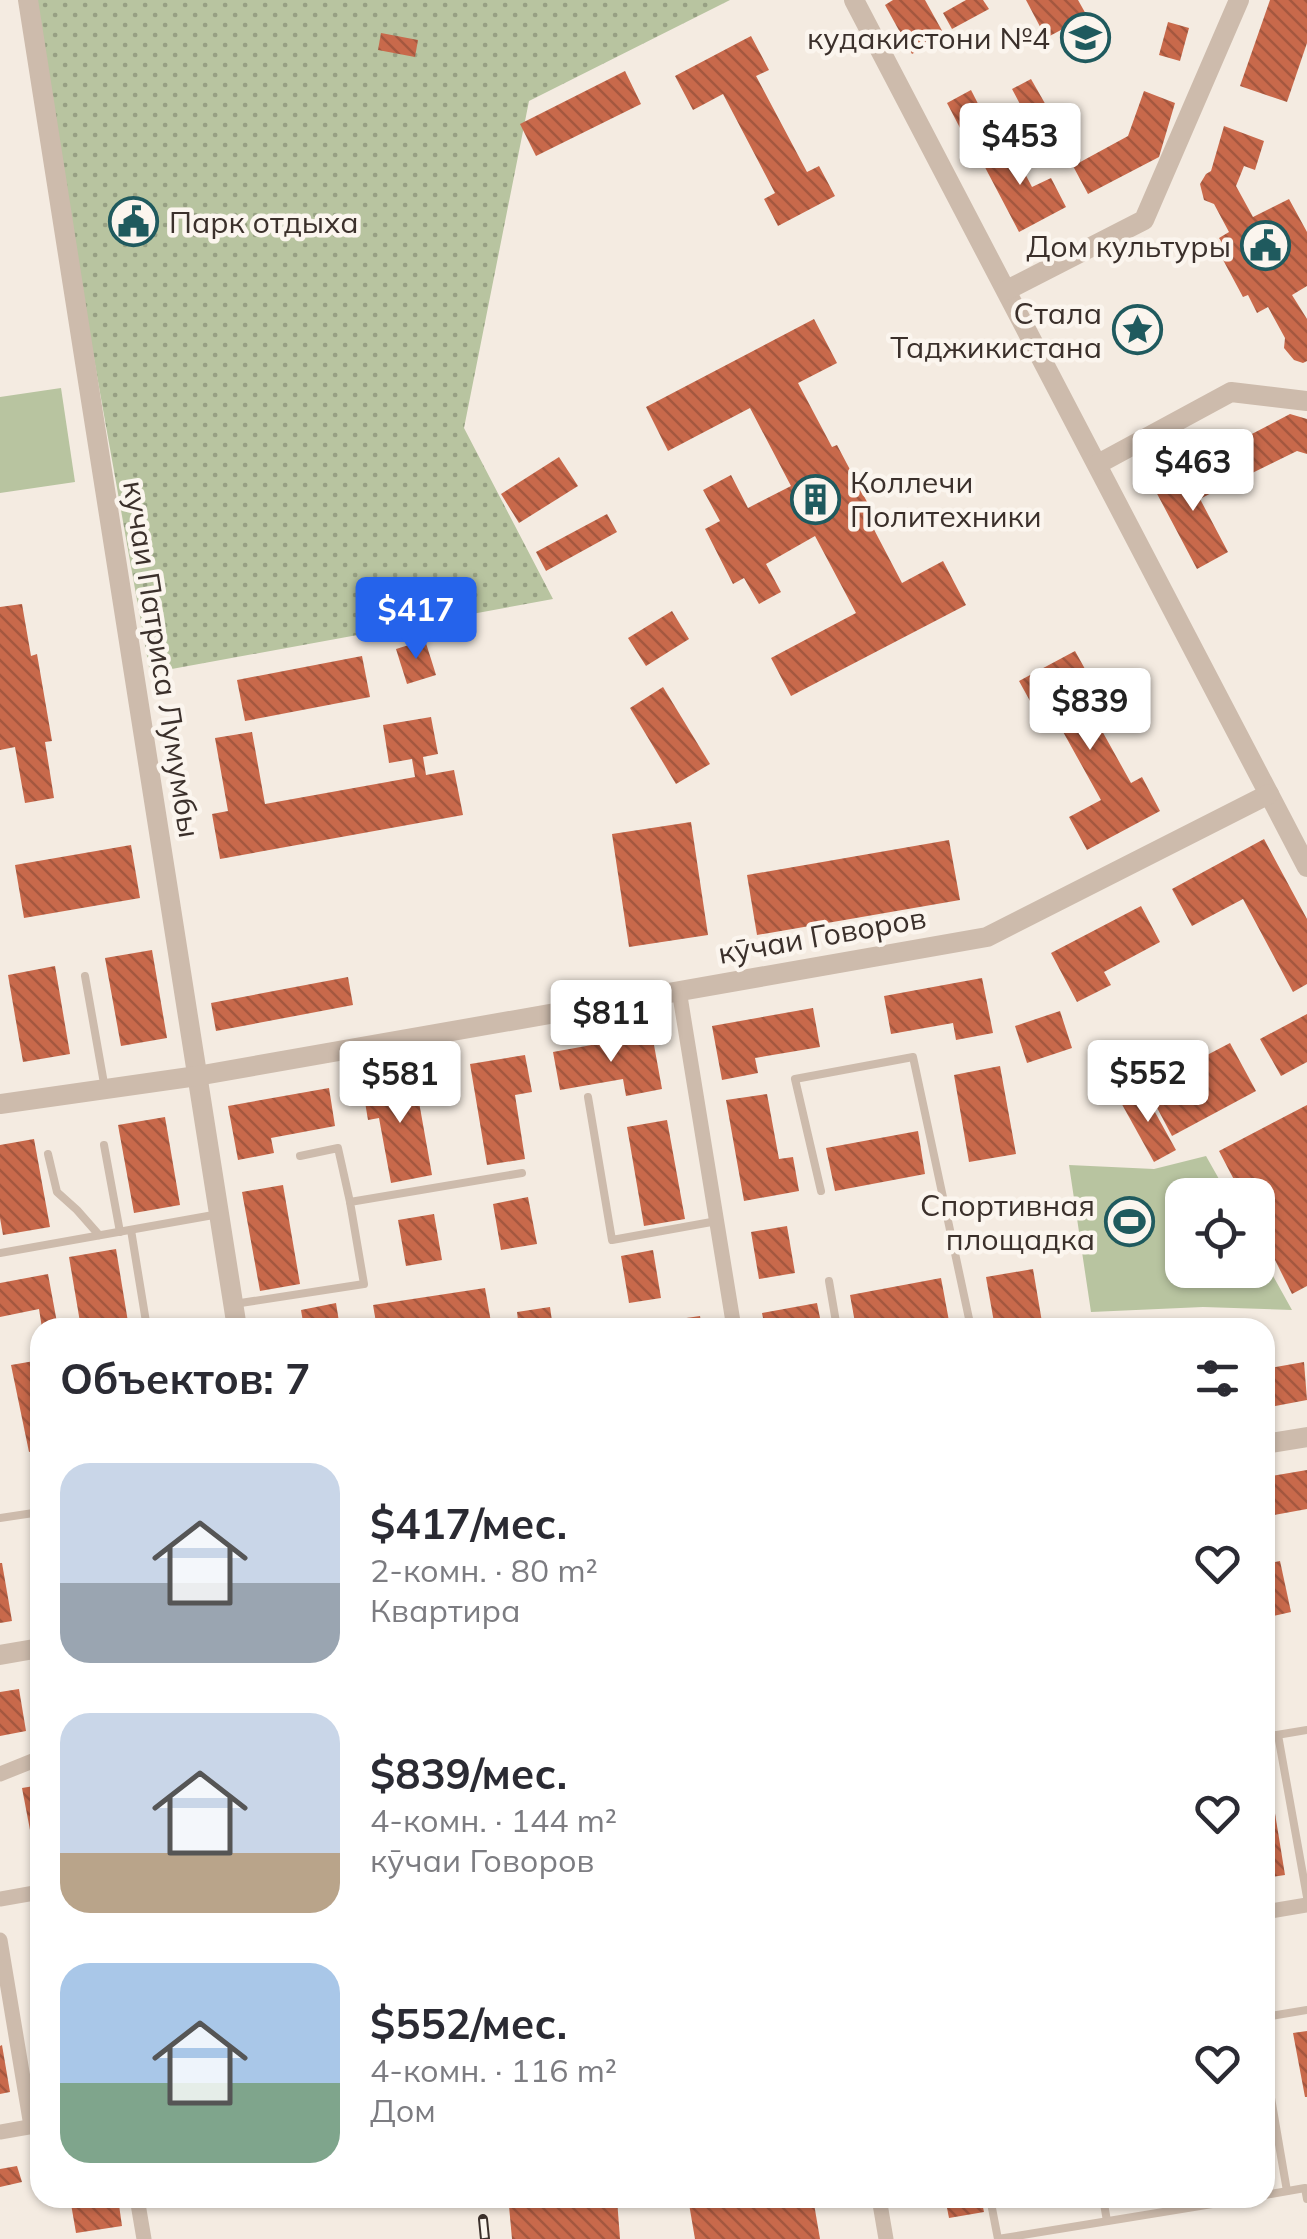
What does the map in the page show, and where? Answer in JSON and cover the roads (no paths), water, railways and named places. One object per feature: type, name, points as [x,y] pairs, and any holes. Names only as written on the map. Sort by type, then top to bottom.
[{"type":"street","name":"кучаи Патриса Лумумбы","points":[[28,0],[236,1318]]},
{"type":"street","points":[[854,0],[1307,867]]},
{"type":"street","points":[[1007,290],[1144,220],[1240,0]]},
{"type":"street","points":[[1098,464],[1232,392],[1307,401]]},
{"type":"street","name":"кӯчаи Говоров","points":[[0,1104],[197,1076],[987,937],[1269,794]]},
{"type":"street","points":[[679,990],[732,1318]]},
{"type":"street","points":[[1275,1442],[1307,1437]]},
{"type":"street","points":[[0,1655],[30,1650]]},
{"type":"street","points":[[0,1774],[30,1762]]},
{"type":"street","points":[[0,1900],[30,1894]]},
{"type":"street","points":[[1275,1910],[1307,1905]]},
{"type":"street","points":[[0,1940],[30,2099]]},
{"type":"street","points":[[0,2132],[30,2127]]},
{"type":"street","points":[[139,2208],[144,2239]]},
{"type":"street","points":[[881,2208],[886,2239]]},
{"type":"lane","points":[[85,976],[104,1089]]},
{"type":"lane","points":[[821,1191],[795,1079],[913,1057],[969,1318]]},
{"type":"lane","points":[[588,1096],[612,1240],[717,1222]]},
{"type":"lane","points":[[104,1145],[120,1232]]},
{"type":"lane","points":[[234,1304],[364,1284],[338,1148],[300,1156]]},
{"type":"lane","points":[[48,1154],[57,1192],[99,1236]]},
{"type":"lane","points":[[350,1202],[522,1173]]},
{"type":"lane","points":[[0,1253],[219,1214]]},
{"type":"lane","points":[[131,1230],[145,1318]]},
{"type":"lane","points":[[829,1281],[836,1318]]},
{"type":"lane","points":[[0,1518],[30,1514]]},
{"type":"lane","points":[[1275,1735],[1307,1730]]},
{"type":"lane","points":[[1278,1735],[1307,1897]]},
{"type":"lane","points":[[1275,2015],[1307,2010]]},
{"type":"lane","points":[[1275,2121],[1287,2191]]},
{"type":"lane","points":[[1275,2193],[1305,2188],[1307,2199]]},
{"type":"lane","points":[[992,2208],[998,2239],[1168,2208]]},
{"type":"lane","points":[[1104,2208],[1107,2221]]},
{"type":"railway","points":[[483,2219],[485,2239]]},
{"type":"place","name":"кудакистони №4","points":[[1085,38]]},
{"type":"place","name":"Парк отдыха","points":[[134,222]]},
{"type":"place","name":"Дом культуры","points":[[1266,246]]},
{"type":"place","name":"Стала Таджикистана","points":[[1137,330]]},
{"type":"place","name":"Коллечи Политехники","points":[[815,499]]},
{"type":"place","name":"Спортивная площадка","points":[[1130,1222]]}]
